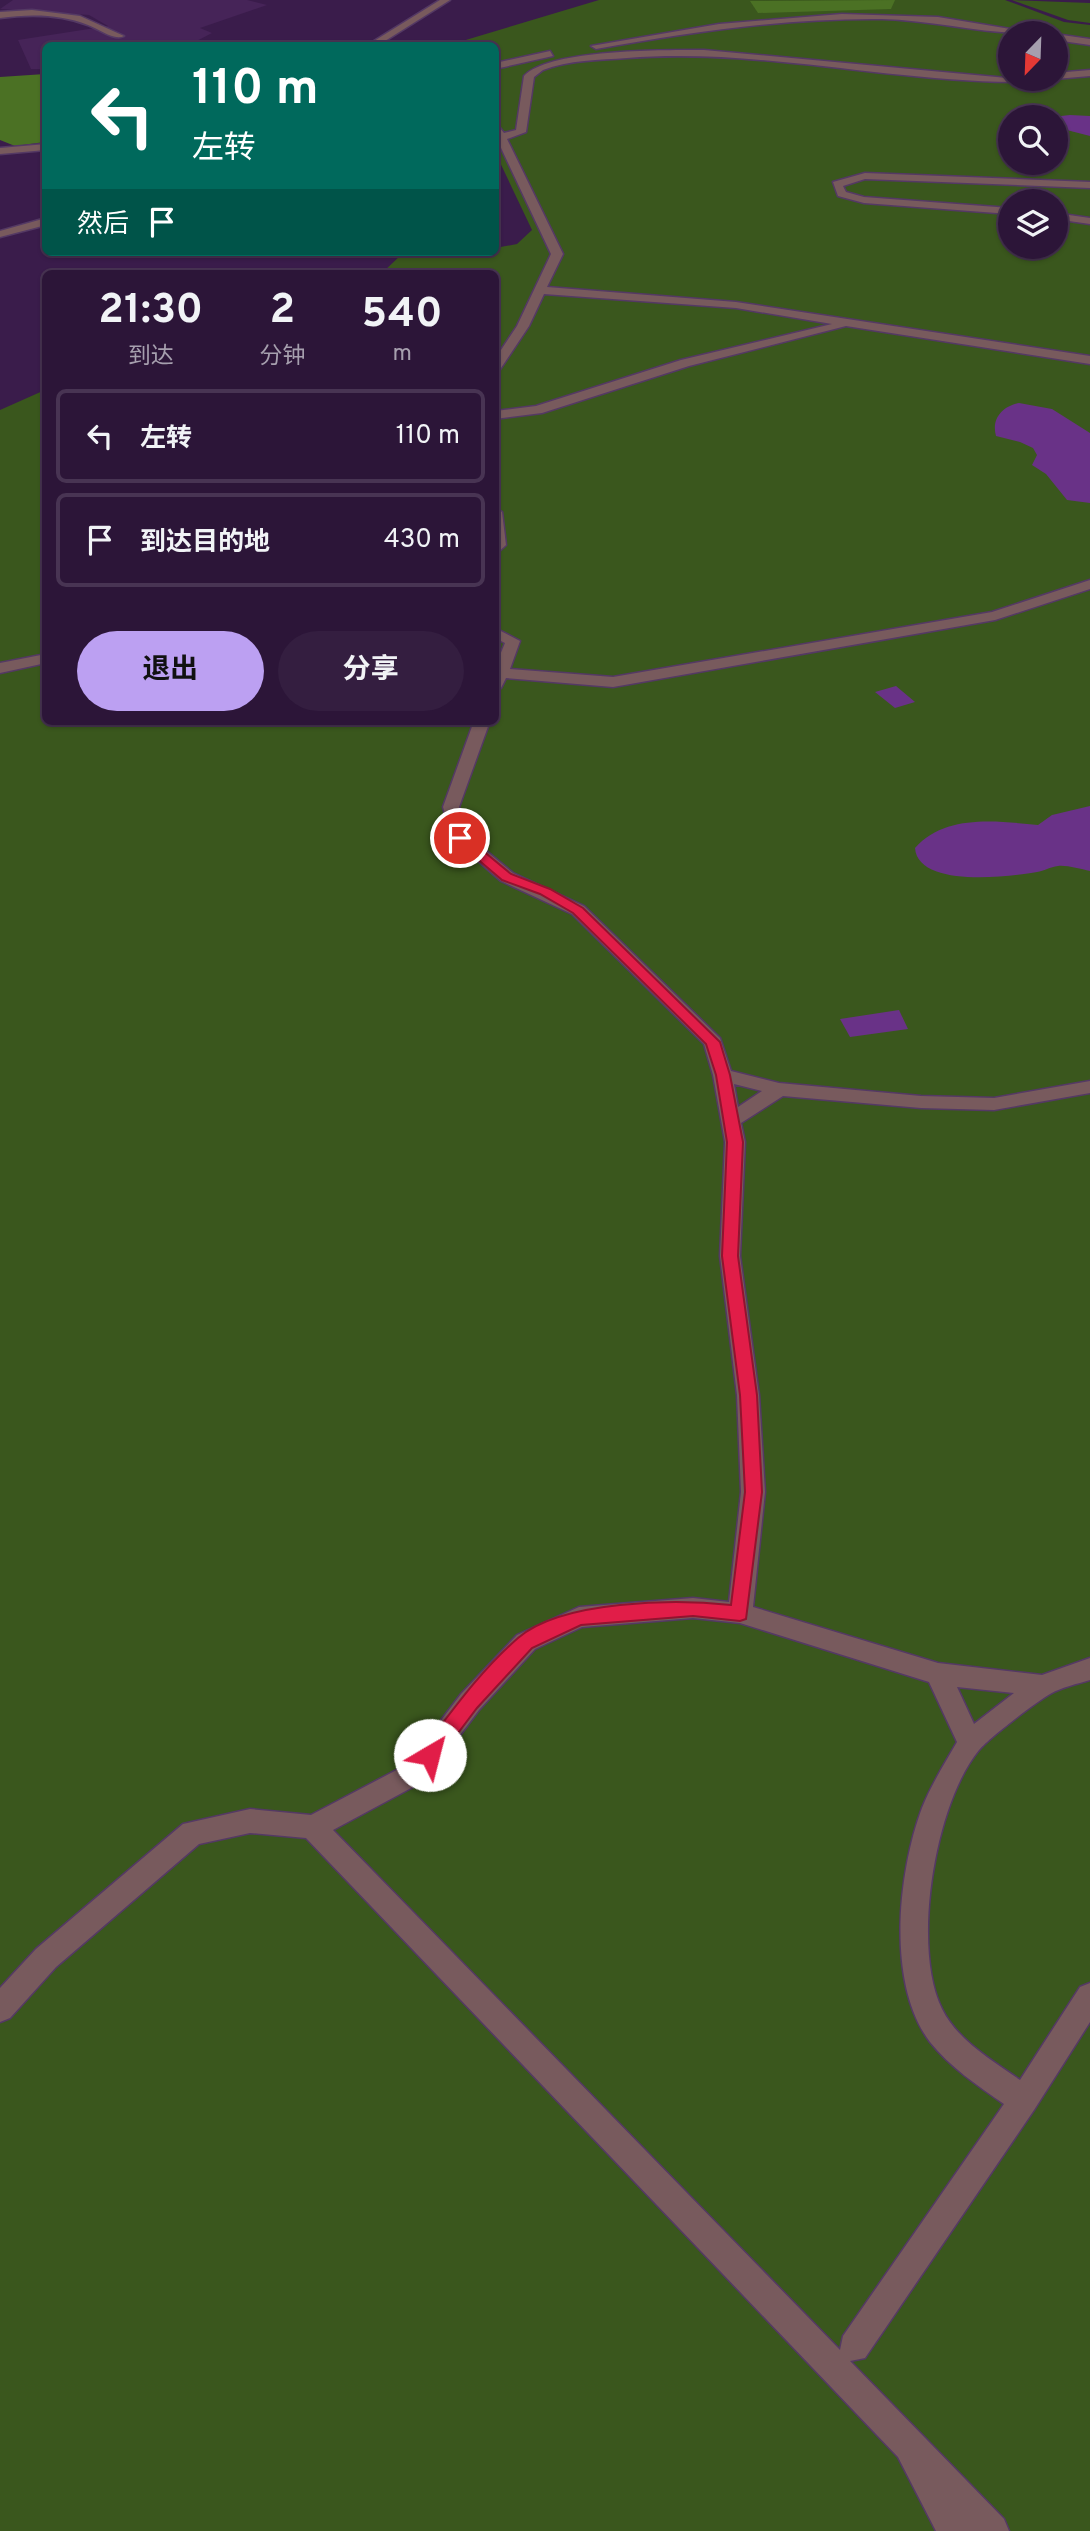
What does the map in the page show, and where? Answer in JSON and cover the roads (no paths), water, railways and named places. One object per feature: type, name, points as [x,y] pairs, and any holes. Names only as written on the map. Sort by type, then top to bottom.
[{"type":"street","points":[[377,42],[446,0]]},
{"type":"street","points":[[0,15],[41,12],[69,15],[92,21],[119,36]]},
{"type":"street","points":[[499,65],[661,34],[801,17],[927,14],[998,27]]},
{"type":"street","points":[[1068,39],[1090,42]]},
{"type":"street","points":[[502,137],[521,131],[529,76],[533,71],[554,64],[601,57],[749,56],[932,77],[998,79]]},
{"type":"street","points":[[1068,75],[1090,72]]},
{"type":"street","points":[[499,131],[557,254],[523,326],[499,362]]},
{"type":"street","points":[[0,151],[42,147]]},
{"type":"street","points":[[998,210],[864,200],[842,194],[837,184],[865,176],[1090,185]]},
{"type":"street","points":[[1050,189],[1053,184]]},
{"type":"street","points":[[1068,218],[1090,221]]},
{"type":"street","points":[[0,234],[42,222]]},
{"type":"street","points":[[541,290],[704,301],[1090,361]]},
{"type":"street","points":[[499,415],[538,410],[707,357],[852,323]]},
{"type":"street","points":[[499,680],[613,682],[975,621],[1013,612],[1090,583]]},
{"type":"street","points":[[499,634],[513,641],[499,677]]},
{"type":"street","points":[[0,668],[42,659]]},
{"type":"street","points":[[481,725],[451,807],[460,838],[507,877],[545,891],[578,910],[713,1042],[723,1075],[735,1142],[730,1256],[748,1395],[753,1492],[740,1613]]},
{"type":"street","points":[[723,1075],[779,1090],[848,1093],[921,1102],[994,1104],[1090,1087]]},
{"type":"street","points":[[731,1121],[779,1090]]},
{"type":"street","points":[[0,2008],[46,1958],[192,1833],[250,1821],[313,1827],[416,1772],[470,1702],[526,1642],[579,1617],[693,1608],[740,1613],[938,1674],[1042,1686]]},
{"type":"street","points":[[1024,2100],[975,2067],[932,2020],[916,1967],[916,1894],[935,1809],[970,1742],[1042,1686],[1090,1669]]},
{"type":"street","points":[[938,1674],[970,1742]]},
{"type":"street","points":[[313,1827],[992,2531]]},
{"type":"street","points":[[854,2347],[1024,2100],[1090,1997]]},
{"type":"street","points":[[899,2432],[954,2531]]}]
